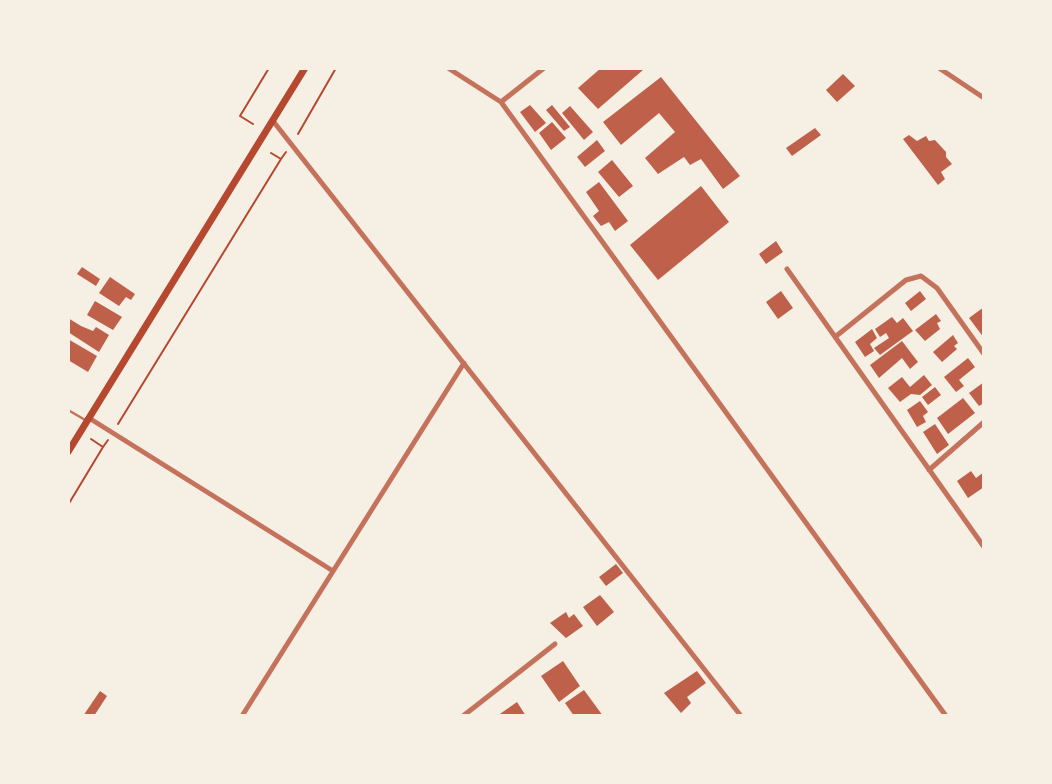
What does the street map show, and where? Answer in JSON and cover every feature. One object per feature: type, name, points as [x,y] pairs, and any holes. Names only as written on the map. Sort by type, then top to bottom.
[{"type":"main road","points":[[68,452],[305,68]]},
{"type":"street","points":[[448,68],[501,102],[946,716]]},
{"type":"street","points":[[501,102],[544,68]]},
{"type":"street","points":[[939,68],[984,98]]},
{"type":"street","points":[[272,121],[741,716]]},
{"type":"street","points":[[787,270],[984,547]]},
{"type":"street","points":[[835,337],[906,280],[921,276],[930,280],[937,288],[984,354]]},
{"type":"street","points":[[242,716],[464,363]]},
{"type":"street","points":[[88,419],[333,571]]},
{"type":"street","points":[[929,470],[984,422]]},
{"type":"street","points":[[463,716],[555,644]]},
{"type":"lane","points":[[68,410],[88,419]]},
{"type":"path","points":[[253,124],[240,116],[270,68]]},
{"type":"path","points":[[298,134],[336,68]]},
{"type":"path","points":[[117,425],[287,150]]},
{"type":"path","points":[[271,153],[281,159]]},
{"type":"path","points":[[91,439],[103,447]]},
{"type":"path","points":[[68,505],[109,439]]},
{"type":"building","points":[[601,68],[643,70],[598,109],[578,88]]},
{"type":"building","points":[[843,74],[855,86],[837,102],[826,90]]},
{"type":"building","points":[[661,77],[740,176],[723,189],[701,159],[690,165],[684,157],[658,174],[645,158],[675,132],[659,113],[621,145],[603,122]]},
{"type":"building","points":[[530,105],[546,123],[535,132],[520,112]]},
{"type":"building","points":[[552,105],[570,127],[564,131],[546,110]]},
{"type":"building","points":[[570,106],[593,132],[584,140],[562,113]]},
{"type":"building","points":[[552,122],[566,138],[551,150],[539,133]]},
{"type":"building","points":[[815,128],[821,135],[792,156],[786,148]]},
{"type":"building","points":[[909,135],[917,141],[926,136],[929,141],[935,140],[946,152],[946,157],[952,164],[941,172],[945,179],[938,185],[903,139]]},
{"type":"building","points":[[597,140],[605,151],[585,167],[577,157]]},
{"type":"building","points":[[612,160],[633,186],[619,197],[598,172]]},
{"type":"building","points":[[599,182],[628,221],[615,231],[609,222],[601,226],[593,216],[599,211],[586,192]]},
{"type":"building","points":[[701,186],[729,222],[658,280],[630,245]]},
{"type":"building","points":[[776,241],[783,252],[766,264],[759,254]]},
{"type":"building","points":[[82,267],[100,279],[96,286],[77,274]]},
{"type":"building","points":[[110,277],[135,294],[131,300],[126,297],[119,306],[99,293]]},
{"type":"building","points":[[781,291],[793,308],[778,319],[766,302]]},
{"type":"building","points":[[920,291],[926,299],[911,311],[905,303]]},
{"type":"building","points":[[95,301],[122,317],[113,330],[87,315]]},
{"type":"building","points":[[984,307],[984,338],[969,318]]},
{"type":"building","points":[[936,314],[941,321],[937,323],[940,329],[925,341],[915,330]]},
{"type":"building","points":[[892,317],[897,323],[903,318],[913,331],[880,355],[874,348],[889,338],[886,333],[880,337],[875,329]]},
{"type":"building","points":[[68,318],[93,331],[96,327],[109,335],[99,352],[68,332]]},
{"type":"building","points":[[872,329],[877,338],[870,344],[874,351],[865,357],[855,342]]},
{"type":"building","points":[[953,335],[958,343],[954,346],[957,349],[942,362],[933,352]]},
{"type":"building","points":[[68,339],[97,356],[88,372],[68,360]]},
{"type":"building","points":[[902,341],[918,362],[910,369],[902,358],[879,378],[870,365]]},
{"type":"building","points":[[968,358],[975,367],[959,380],[964,386],[956,392],[944,377]]},
{"type":"building","points":[[924,375],[932,385],[920,395],[911,394],[900,402],[888,388],[902,377],[910,387]]},
{"type":"building","points":[[984,382],[984,403],[979,406],[969,393]]},
{"type":"building","points":[[935,387],[941,395],[928,405],[922,397]]},
{"type":"building","points":[[963,398],[975,413],[948,434],[937,418]]},
{"type":"building","points":[[920,401],[928,412],[923,416],[926,422],[917,427],[907,410]]},
{"type":"building","points":[[935,424],[949,445],[937,454],[923,432]]},
{"type":"building","points":[[971,471],[976,478],[984,472],[984,487],[968,498],[957,481]]},
{"type":"building","points":[[616,564],[623,573],[606,586],[599,577]]},
{"type":"building","points":[[600,595],[614,612],[597,626],[583,607]]},
{"type":"building","points":[[566,612],[569,618],[574,614],[583,626],[566,638],[550,623]]},
{"type":"building","points":[[563,661],[580,686],[559,702],[541,676]]},
{"type":"building","points":[[697,671],[706,683],[687,697],[691,703],[681,713],[664,693]]},
{"type":"building","points":[[584,690],[603,716],[574,716],[565,703]]},
{"type":"building","points":[[100,691],[107,696],[94,716],[83,716]]},
{"type":"building","points":[[517,702],[526,716],[497,716]]}]
